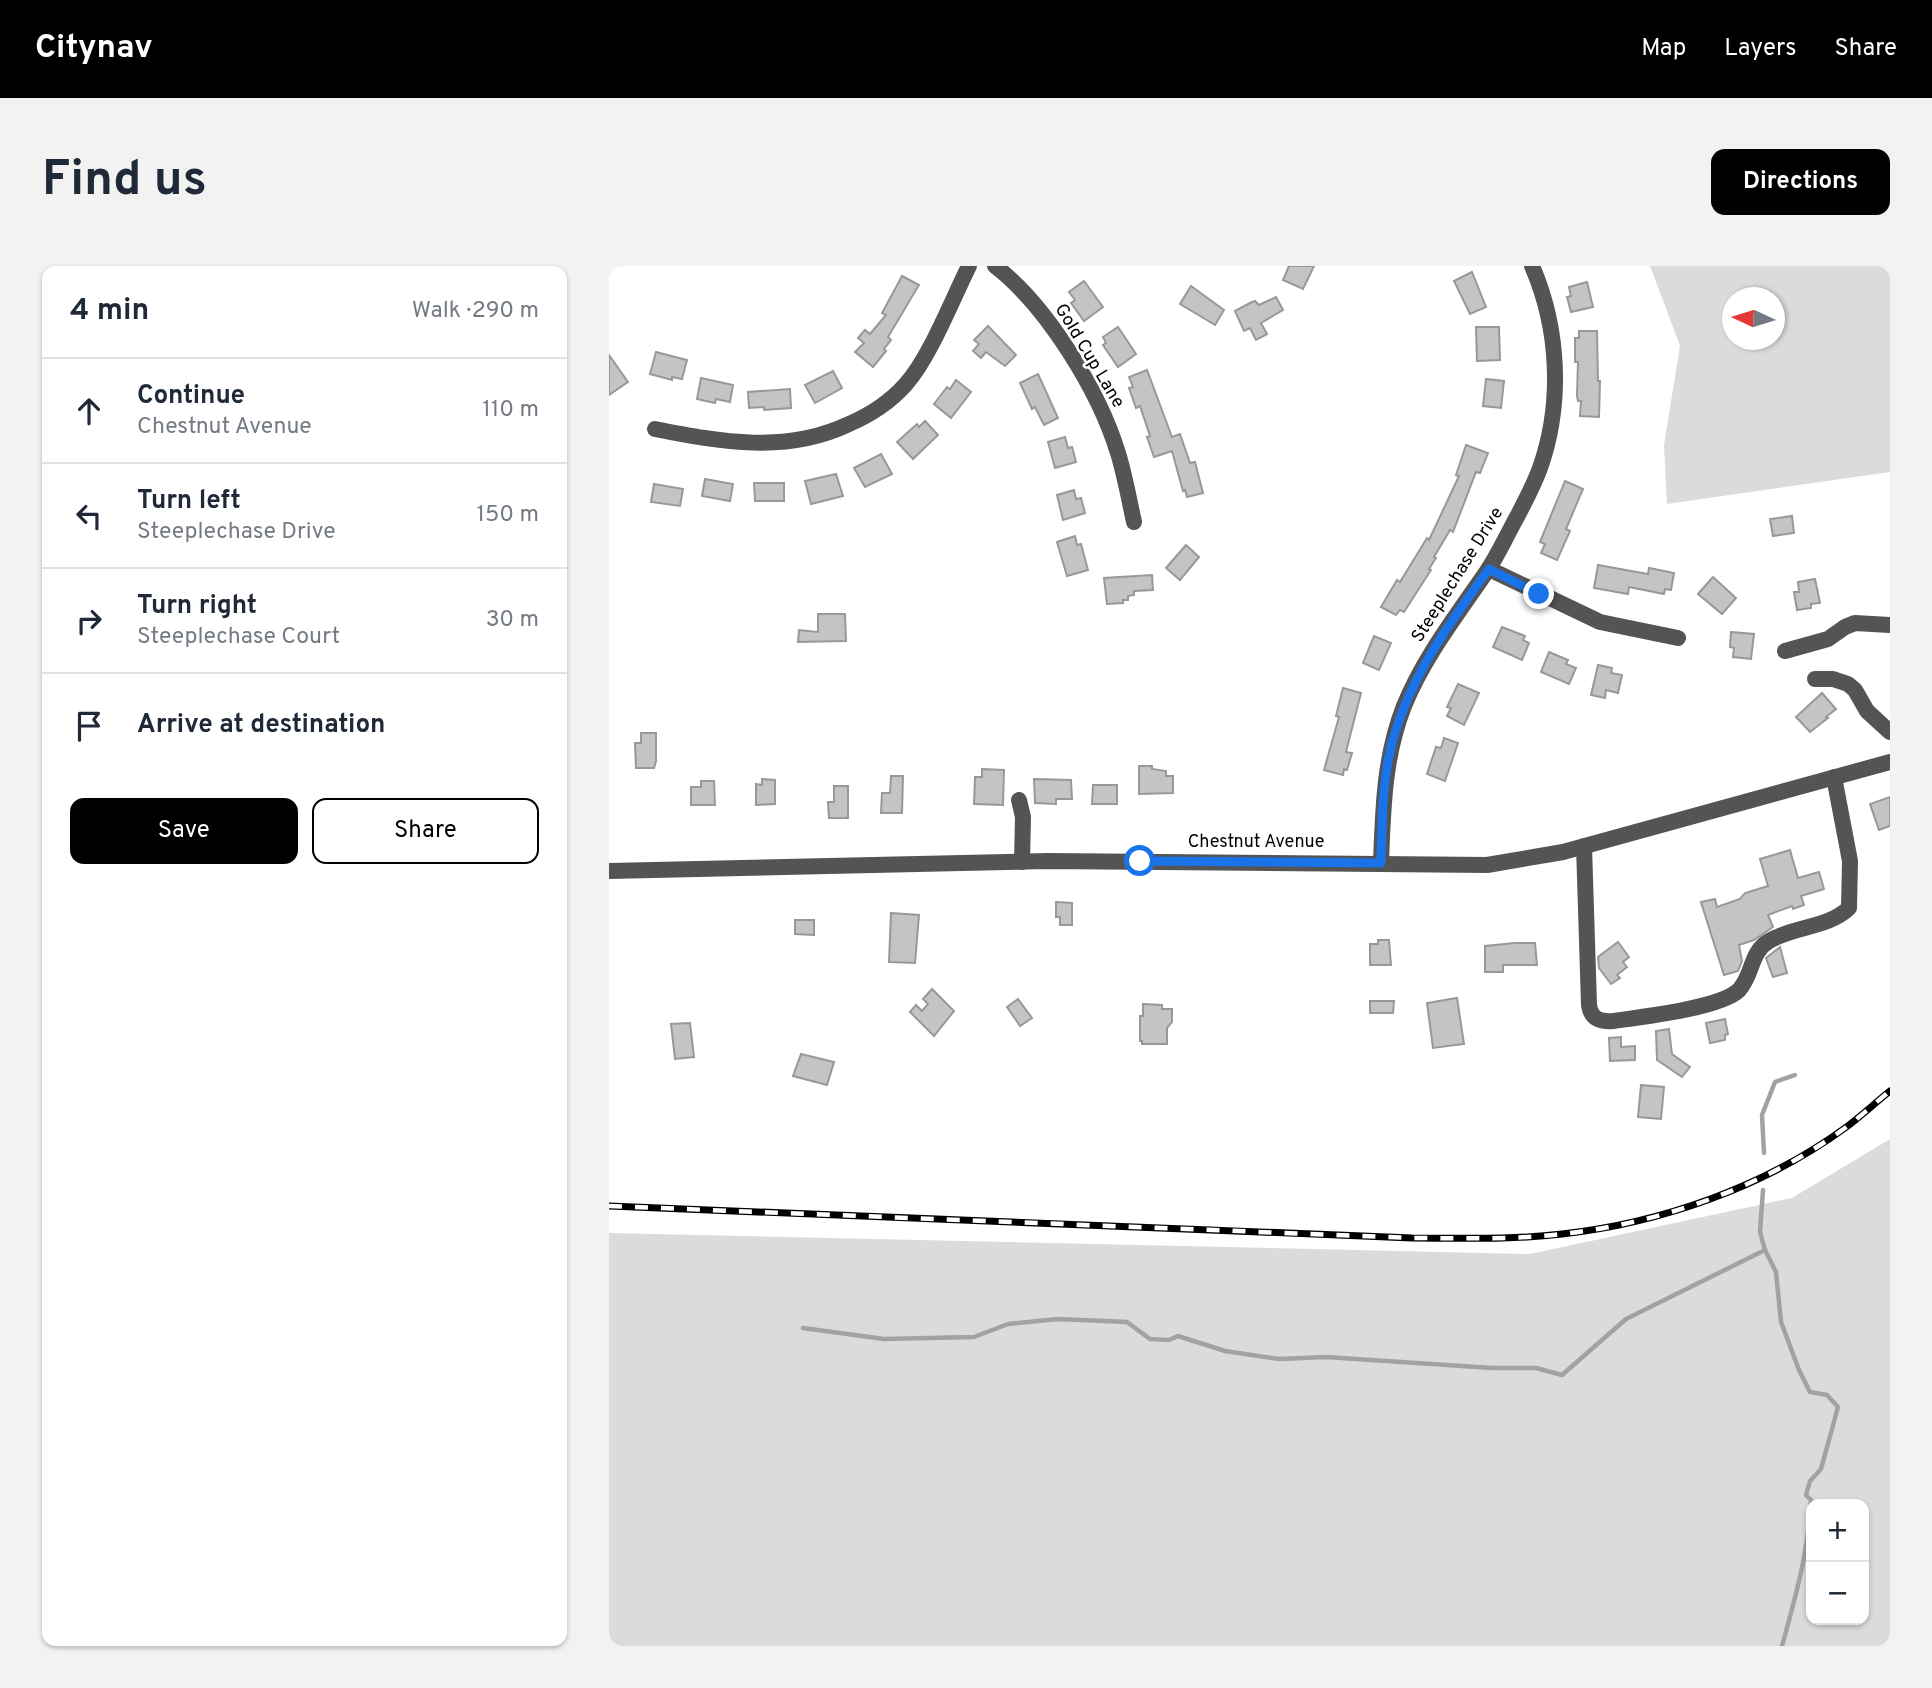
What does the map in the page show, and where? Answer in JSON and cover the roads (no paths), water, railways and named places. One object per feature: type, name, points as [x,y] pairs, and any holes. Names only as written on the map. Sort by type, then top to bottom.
[{"type":"street","points":[[655,429],[750,444],[784,443],[814,438],[864,417],[906,384],[920,364],[969,266]]},
{"type":"street","name":"Gold Cup Lane","points":[[995,266],[1034,303],[1054,330],[1089,388],[1118,453],[1134,522]]},
{"type":"street","name":"Steeplechase Drive","points":[[1381,863],[1386,773],[1405,705],[1436,644],[1489,569],[1530,494],[1541,465],[1553,408],[1555,373],[1547,309],[1532,266]]},
{"type":"street","points":[[1489,569],[1600,622],[1678,638]]},
{"type":"street","points":[[1785,651],[1828,639],[1845,626],[1855,623],[1890,625]]},
{"type":"street","points":[[1815,679],[1833,679],[1848,684],[1855,690],[1867,711],[1890,732]]},
{"type":"street","name":"Chestnut Avenue","points":[[609,871],[1022,862],[1487,865],[1519,861],[1584,846],[1890,762]]},
{"type":"street","points":[[1584,846],[1589,1005],[1595,1018],[1605,1022],[1613,1021],[1721,1001],[1744,983],[1761,946],[1786,933],[1840,916],[1849,908],[1850,861],[1834,777]]},
{"type":"street","points":[[1020,800],[1023,817],[1022,862]]},
{"type":"waterway","points":[[1764,1153],[1762,1115],[1775,1082],[1795,1075]]},
{"type":"waterway","points":[[1763,1190],[1760,1232],[1776,1272],[1781,1322],[1810,1392],[1827,1395],[1838,1407],[1821,1469],[1810,1481],[1806,1495],[1811,1500],[1807,1537],[1782,1646]]},
{"type":"waterway","points":[[803,1328],[884,1339],[974,1337],[1008,1324],[1057,1319],[1127,1322],[1150,1339],[1169,1340],[1178,1336],[1225,1351],[1279,1359],[1326,1357],[1492,1368],[1536,1368],[1562,1375],[1626,1319],[1765,1250]]},
{"type":"railway","points":[[609,1206],[1412,1238],[1543,1236],[1637,1221],[1674,1211],[1746,1185],[1814,1149],[1851,1124],[1890,1091]]}]
